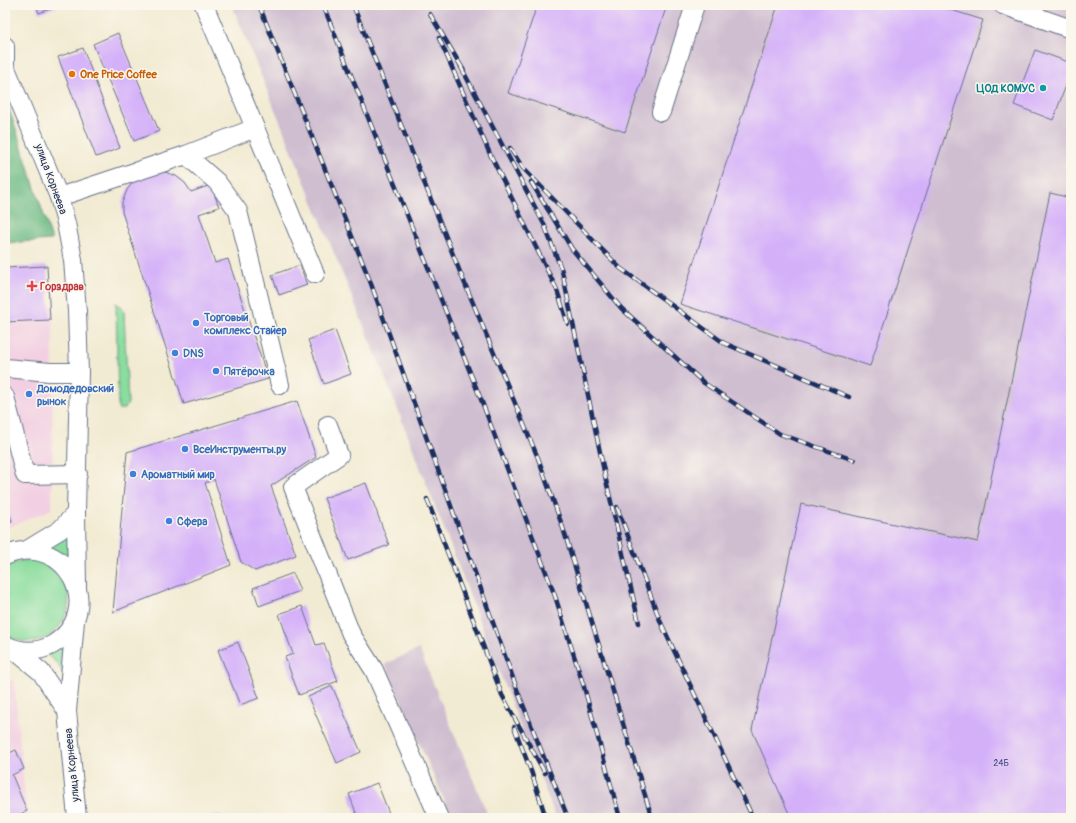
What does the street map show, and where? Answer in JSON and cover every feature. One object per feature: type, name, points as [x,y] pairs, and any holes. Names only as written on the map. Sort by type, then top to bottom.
[{"type":"street","points":[[204,5],[315,274]]},
{"type":"street","points":[[661,112],[695,5]]},
{"type":"street","points":[[1003,5],[1071,29]]},
{"type":"street","points":[[5,46],[5,62]]},
{"type":"street","name":"улица Корнеева","points":[[5,66],[59,197],[66,223],[74,276],[79,372],[76,513],[77,588],[79,603],[76,618],[67,711],[77,818]]},
{"type":"street","points":[[59,197],[186,155],[255,128]]},
{"type":"street","points":[[186,155],[217,182],[238,211],[280,385]]},
{"type":"street","points":[[5,368],[50,372],[79,372]]},
{"type":"street","points":[[5,397],[25,475],[78,474]]},
{"type":"street","points":[[328,425],[339,455],[293,487],[351,634],[374,670],[439,818]]},
{"type":"street","points":[[5,556],[27,550],[60,530],[76,513]]},
{"type":"street","points":[[27,550],[46,554],[56,559],[73,577],[77,588]]},
{"type":"street","points":[[9,647],[35,651],[48,647],[64,635],[76,618]]},
{"type":"street","points":[[9,647],[41,672],[67,711]]},
{"type":"shaded area","points":[[232,5],[1071,5],[1071,818],[556,818],[385,377]]},
{"type":"shaded area","name":"Домодедовский рынок","points":[[53,305],[52,509],[5,529],[5,313]]},
{"type":"shaded area","points":[[419,649],[489,818],[452,818],[385,664]]},
{"type":"shaded area","points":[[5,675],[14,682],[27,818],[5,818]]},
{"type":"green space","points":[[5,96],[52,240],[5,243]]},
{"type":"green space","points":[[116,303],[122,307],[124,312],[128,403],[125,409],[118,409]]},
{"type":"green space","points":[[69,532],[68,557],[44,547]]},
{"type":"green space","points":[[28,560],[51,567],[64,580],[69,597],[66,614],[57,629],[43,639],[26,642],[5,634],[5,567],[16,562]]},
{"type":"green space","points":[[66,642],[65,677],[57,663],[45,653]]},
{"type":"building","points":[[36,5],[61,5],[39,13]]},
{"type":"building","points":[[537,5],[667,5],[625,132],[508,93]]},
{"type":"building","points":[[778,5],[935,5],[983,20],[870,366],[680,304]]},
{"type":"building","points":[[118,33],[159,131],[134,141],[93,44]]},
{"type":"building","points":[[83,48],[120,148],[96,157],[58,57]]},
{"type":"building","name":"ЦОД КОМУС","points":[[1035,50],[1071,63],[1071,72],[1053,120],[1014,105]]},
{"type":"building","name":"Торговый комплекс Стайер","points":[[154,172],[165,172],[176,176],[185,183],[191,192],[211,185],[219,207],[199,214],[215,263],[228,259],[268,379],[184,404],[122,212],[122,203],[127,190],[133,182],[142,176]]},
{"type":"building","points":[[1050,193],[1071,198],[1071,818],[791,818],[752,730],[801,504],[978,542]]},
{"type":"building","points":[[300,265],[307,285],[279,295],[272,275]]},
{"type":"building","points":[[47,266],[50,320],[5,322],[5,268]]},
{"type":"building","points":[[335,330],[351,374],[324,384],[308,340]]},
{"type":"building","name":"Сфера","points":[[297,401],[316,457],[271,486],[296,555],[255,571],[241,562],[214,479],[205,483],[231,565],[113,612],[127,452]]},
{"type":"building","points":[[366,483],[389,545],[348,560],[324,498]]},
{"type":"building","points":[[5,504],[12,521],[5,524]]},
{"type":"building","points":[[293,573],[300,591],[259,606],[253,588]]},
{"type":"building","points":[[302,606],[316,645],[324,643],[338,681],[299,695],[285,657],[293,654],[279,614]]},
{"type":"building","points":[[238,642],[259,698],[240,705],[218,650]]},
{"type":"building","points":[[332,686],[361,752],[337,763],[308,697]]},
{"type":"building","points":[[16,750],[24,769],[12,775],[27,811],[11,818],[5,818],[5,755]]},
{"type":"building","points":[[377,783],[391,818],[358,818],[349,794]]},
{"type":"building","points":[[773,812],[776,818],[761,818]]},
{"type":"building","points":[[220,815],[221,818],[211,818]]},
{"type":"railway","points":[[259,5],[370,281],[518,692],[568,818]]},
{"type":"railway","points":[[323,5],[482,402],[555,596],[584,687],[620,818]]},
{"type":"railway","points":[[353,5],[460,272],[538,458],[563,528],[652,818]]},
{"type":"railway","points":[[430,14],[464,71]]},
{"type":"railway","points":[[439,38],[490,154],[557,290],[568,324]]},
{"type":"railway","points":[[461,67],[544,224],[562,271],[605,476],[639,623]]},
{"type":"railway","points":[[510,148],[523,168],[620,268],[724,343],[849,397]]},
{"type":"railway","points":[[531,182],[572,249],[621,308],[704,383],[780,434],[854,460]]},
{"type":"railway","points":[[427,499],[502,695],[545,773]]},
{"type":"railway","points":[[617,507],[661,623],[753,818]]},
{"type":"railway","points":[[514,727],[531,771],[546,818]]},
{"type":"place","name":"One Price Coffee","points":[[72,74]]},
{"type":"place","name":"ЦОД КОМУС","points":[[1043,88]]},
{"type":"place","name":"Горздрав","points":[[32,286]]},
{"type":"place","name":"Торговый комплекс Стайер","points":[[196,323]]},
{"type":"place","name":"DNS","points":[[175,353]]},
{"type":"place","name":"Пятёрочка","points":[[216,371]]},
{"type":"place","name":"Домодедовский рынок","points":[[29,394]]},
{"type":"place","name":"ВсеИнструменты.ру","points":[[185,449]]},
{"type":"place","name":"Ароматный мир","points":[[133,474]]},
{"type":"place","name":"Сфера","points":[[169,521]]}]
